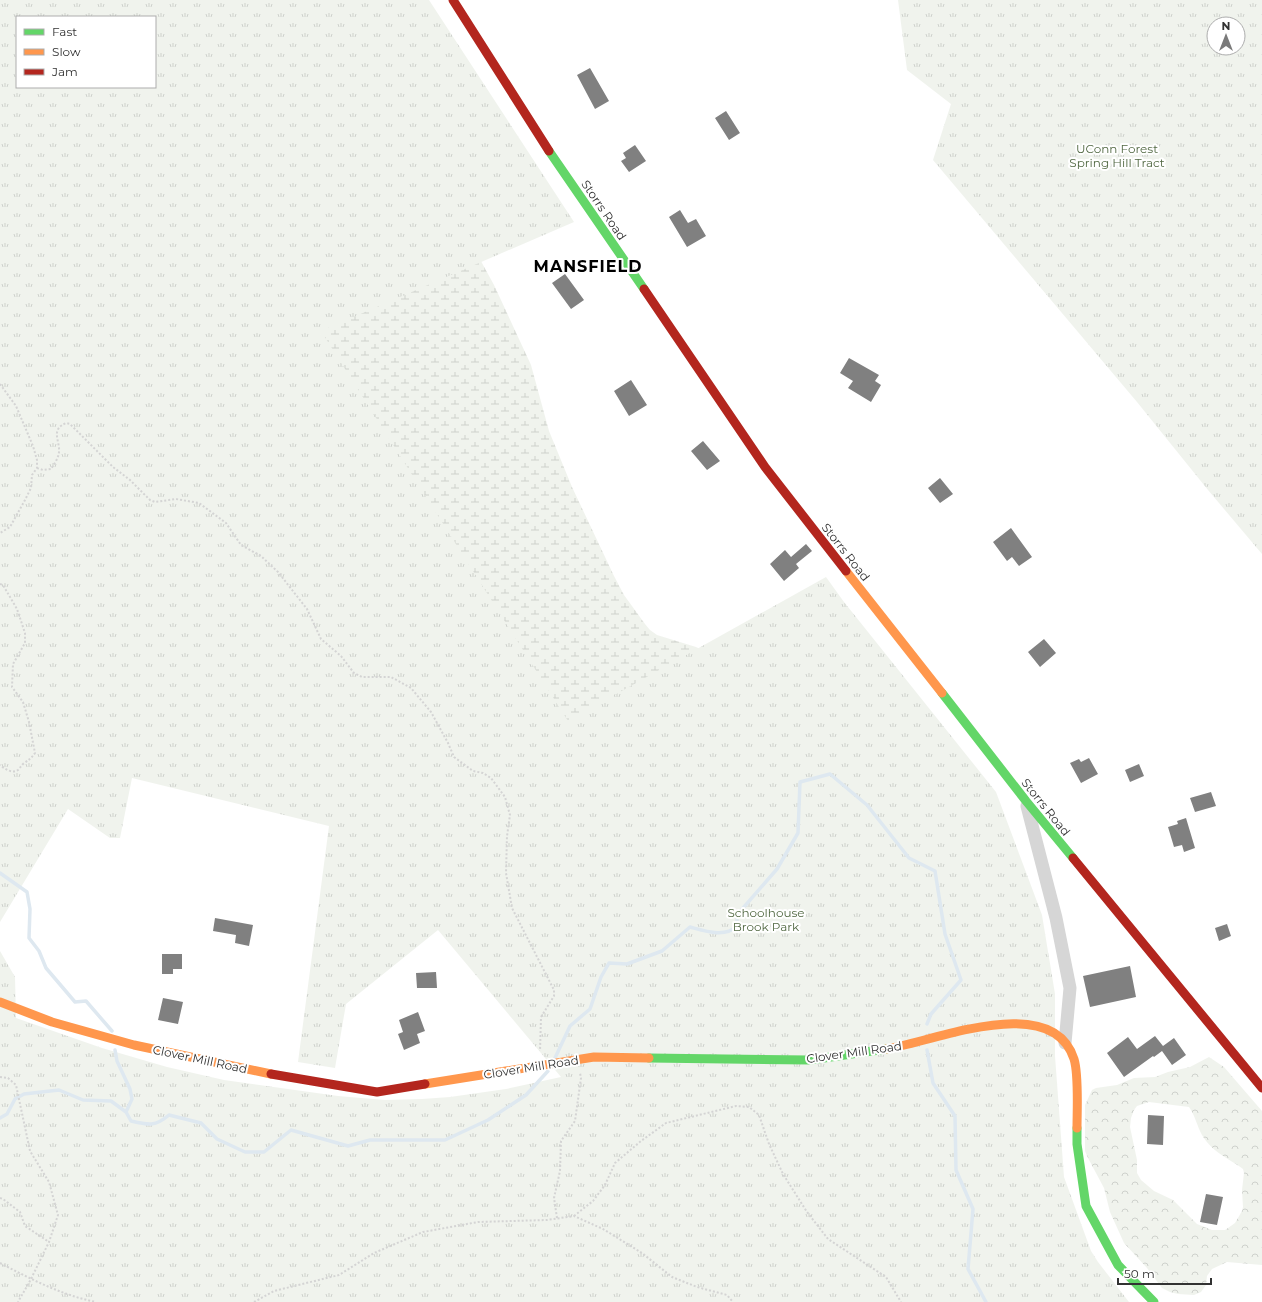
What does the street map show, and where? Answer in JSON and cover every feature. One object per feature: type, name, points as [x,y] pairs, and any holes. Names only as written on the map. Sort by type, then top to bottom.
[{"type":"street","name":"Storrs Road","points":[[453,0],[547,148],[765,467],[1026,801],[1262,1088]]},
{"type":"street","points":[[1026,801],[1056,918],[1070,988],[1065,1043]]},
{"type":"street","name":"Clover Mill Road","points":[[0,1002],[52,1022],[134,1045],[257,1072],[376,1092],[602,1057],[810,1060],[893,1048],[980,1027],[1023,1023],[1036,1025],[1058,1035],[1065,1043],[1074,1059],[1076,1070],[1077,1144],[1086,1206],[1118,1265],[1154,1302]]},
{"type":"path","points":[[0,384],[16,406],[33,446],[37,460],[37,468],[32,475],[31,488],[10,527],[0,533]]},
{"type":"path","points":[[37,468],[43,470],[51,469],[57,460],[59,449],[56,438],[57,432],[62,424],[66,423],[70,424],[112,467],[130,480],[150,500],[155,502],[176,499],[199,504],[226,523],[241,545],[261,556],[278,572],[307,609],[321,639],[341,656],[354,673],[362,676],[391,676],[411,688],[431,712],[454,757],[473,771],[483,773],[491,778],[505,797],[510,815],[507,836],[506,873],[512,908],[554,990],[554,996],[541,1017],[545,1065]]},
{"type":"path","points":[[0,584],[3,586],[17,609],[26,633],[25,643],[13,664],[12,687],[22,702],[30,722],[35,753],[30,760],[14,772],[0,765]]},
{"type":"path","points":[[557,1218],[554,1198],[560,1171],[561,1141],[575,1121],[581,1078],[578,1060]]},
{"type":"path","points":[[0,1077],[8,1078],[16,1086],[30,1151],[49,1182],[58,1215],[49,1242],[18,1302]]},
{"type":"path","points":[[574,1216],[593,1201],[605,1185],[615,1163],[641,1141],[666,1123],[736,1106],[749,1107],[759,1115],[769,1144],[783,1174],[807,1212],[828,1239],[886,1277],[902,1302]]},
{"type":"path","points":[[0,1198],[20,1212],[25,1226],[49,1242]]},
{"type":"path","points":[[254,1302],[274,1291],[339,1274],[374,1253],[423,1232],[478,1222],[574,1216],[603,1229],[642,1253],[672,1277],[697,1287],[727,1295],[733,1302]]},
{"type":"path","points":[[0,1263],[31,1279],[76,1298],[96,1302]]},
{"type":"green space","name":"Schoolhouse Brook Park","points":[[0,0],[429,0],[574,222],[321,331],[568,721],[826,577],[844,602],[996,792],[1042,915],[1055,994],[1055,1056],[1064,1177],[1091,1251],[1129,1302],[0,1302],[0,951],[15,977],[16,1018],[102,1048],[167,1067],[224,1080],[338,1096],[385,1100],[450,1097],[506,1089],[561,1077],[438,930],[346,1004],[335,1068],[298,1062],[329,826],[132,778],[120,838],[110,838],[68,809],[0,922]]},
{"type":"green space","name":"UConn Forest Spring Hill Tract","points":[[898,0],[1262,0],[1262,554],[1137,402],[933,160],[951,104],[907,70]]},
{"type":"green space","points":[[221,98],[472,240],[531,365],[549,431],[572,487],[624,595],[645,624],[657,635],[696,647],[730,664],[513,786]]},
{"type":"green space","points":[[1209,1057],[1224,1067],[1262,1111],[1262,1265],[1227,1262],[1212,1269],[1207,1276],[1206,1285],[1201,1292],[1194,1295],[1178,1294],[1162,1288],[1147,1268],[1124,1243],[1110,1212],[1104,1188],[1085,1151],[1085,1105],[1092,1090],[1117,1085],[1134,1078],[1155,1077],[1168,1072],[1190,1067]],"holes":[[[1149,1102],[1189,1107],[1206,1141],[1216,1151],[1243,1169],[1242,1211],[1235,1223],[1225,1230],[1212,1230],[1197,1224],[1173,1200],[1154,1191],[1141,1180],[1137,1173],[1137,1160],[1130,1127],[1131,1118],[1137,1106]]]},
{"type":"building","points":[[590,68],[609,101],[595,109],[577,75]]},
{"type":"building","points":[[726,111],[740,133],[729,140],[715,118]]},
{"type":"building","points":[[635,145],[646,161],[629,172],[621,161],[626,158],[623,153]]},
{"type":"building","points":[[680,210],[688,223],[696,219],[706,236],[687,247],[669,217]]},
{"type":"building","points":[[565,274],[584,300],[571,309],[552,283]]},
{"type":"building","points":[[849,358],[879,375],[875,381],[881,385],[871,402],[848,388],[853,381],[840,373]]},
{"type":"building","points":[[631,380],[647,405],[629,416],[614,391]]},
{"type":"building","points":[[703,441],[720,461],[707,470],[691,451]]},
{"type":"building","points":[[940,478],[953,494],[940,503],[928,488]]},
{"type":"building","points":[[1011,528],[1032,557],[1019,566],[1012,557],[1007,561],[993,542]]},
{"type":"building","points":[[806,544],[812,551],[796,564],[799,568],[784,581],[770,564],[785,550],[791,557]]},
{"type":"building","points":[[1044,639],[1056,653],[1040,667],[1028,652]]},
{"type":"building","points":[[1089,758],[1098,774],[1081,783],[1070,763],[1079,759],[1081,762]]},
{"type":"building","points":[[1139,764],[1144,776],[1130,782],[1125,770]]},
{"type":"building","points":[[1211,792],[1216,806],[1195,812],[1190,798]]},
{"type":"building","points":[[1186,818],[1195,848],[1184,852],[1182,845],[1174,847],[1168,827],[1178,824],[1177,821]]},
{"type":"building","points":[[215,918],[253,925],[249,946],[235,943],[236,935],[213,931]]},
{"type":"building","points":[[1227,924],[1231,936],[1219,941],[1215,928]]},
{"type":"building","points":[[162,954],[182,954],[182,969],[173,969],[173,974],[162,974]]},
{"type":"building","points":[[1130,966],[1136,997],[1090,1007],[1083,976]]},
{"type":"building","points":[[436,972],[437,988],[417,988],[416,973]]},
{"type":"building","points":[[163,998],[183,1002],[178,1024],[158,1020]]},
{"type":"building","points":[[418,1012],[425,1031],[417,1034],[420,1043],[404,1050],[398,1034],[403,1032],[399,1020]]},
{"type":"building","points":[[1155,1036],[1163,1046],[1174,1038],[1186,1055],[1172,1065],[1162,1051],[1124,1077],[1107,1053],[1128,1037],[1137,1049]]},
{"type":"building","points":[[1148,1115],[1164,1116],[1163,1145],[1147,1144]]},
{"type":"building","points":[[1206,1194],[1223,1197],[1217,1225],[1200,1222]]},
{"type":"waterway","points":[[555,1058],[570,1026],[590,1009],[601,977],[609,963],[627,964],[662,951],[690,927],[708,932],[721,933],[732,930],[737,926],[737,915],[777,869],[798,833],[800,782],[830,774],[867,805],[909,858],[935,871],[945,934],[961,980],[931,1014],[927,1024]]},
{"type":"waterway","points":[[0,873],[27,892],[30,909],[29,938],[39,951],[46,968],[75,1002],[86,1001],[112,1031]]},
{"type":"waterway","points":[[115,1050],[117,1061],[130,1089],[132,1099],[126,1112],[131,1121],[151,1124],[160,1122],[169,1115],[201,1123],[217,1139],[245,1152],[264,1152],[291,1130],[348,1146],[370,1140],[445,1140],[488,1120],[526,1095],[548,1071]]},
{"type":"waterway","points":[[927,1050],[933,1083],[955,1116],[956,1170],[973,1209],[968,1269],[986,1302]]},
{"type":"waterway","points":[[0,1118],[7,1114],[15,1099],[24,1094],[59,1090],[83,1100],[111,1101],[126,1112]]},
{"type":"traffic: fast","points":[[549,151],[644,289]]},
{"type":"traffic: fast","points":[[942,693],[1026,801],[1073,858]]},
{"type":"traffic: fast","points":[[649,1058],[810,1060],[886,1049]]},
{"type":"traffic: fast","points":[[1077,1128],[1077,1144],[1086,1206],[1118,1265],[1154,1302]]},
{"type":"traffic: slow","points":[[846,571],[942,693]]},
{"type":"traffic: slow","points":[[0,1002],[52,1022],[134,1045],[271,1074]]},
{"type":"traffic: slow","points":[[886,1049],[960,1031],[989,1026],[1017,1024],[1042,1027],[1062,1038],[1074,1059],[1077,1083],[1077,1128]]},
{"type":"traffic: slow","points":[[425,1084],[594,1057],[649,1058]]},
{"type":"traffic: jam","points":[[453,0],[549,151]]},
{"type":"traffic: jam","points":[[644,289],[765,467],[846,571]]},
{"type":"traffic: jam","points":[[1073,858],[1262,1088]]},
{"type":"traffic: jam","points":[[271,1074],[377,1092],[425,1084]]},
{"type":"district","name":"MANSFIELD","points":[[588,266]]}]
